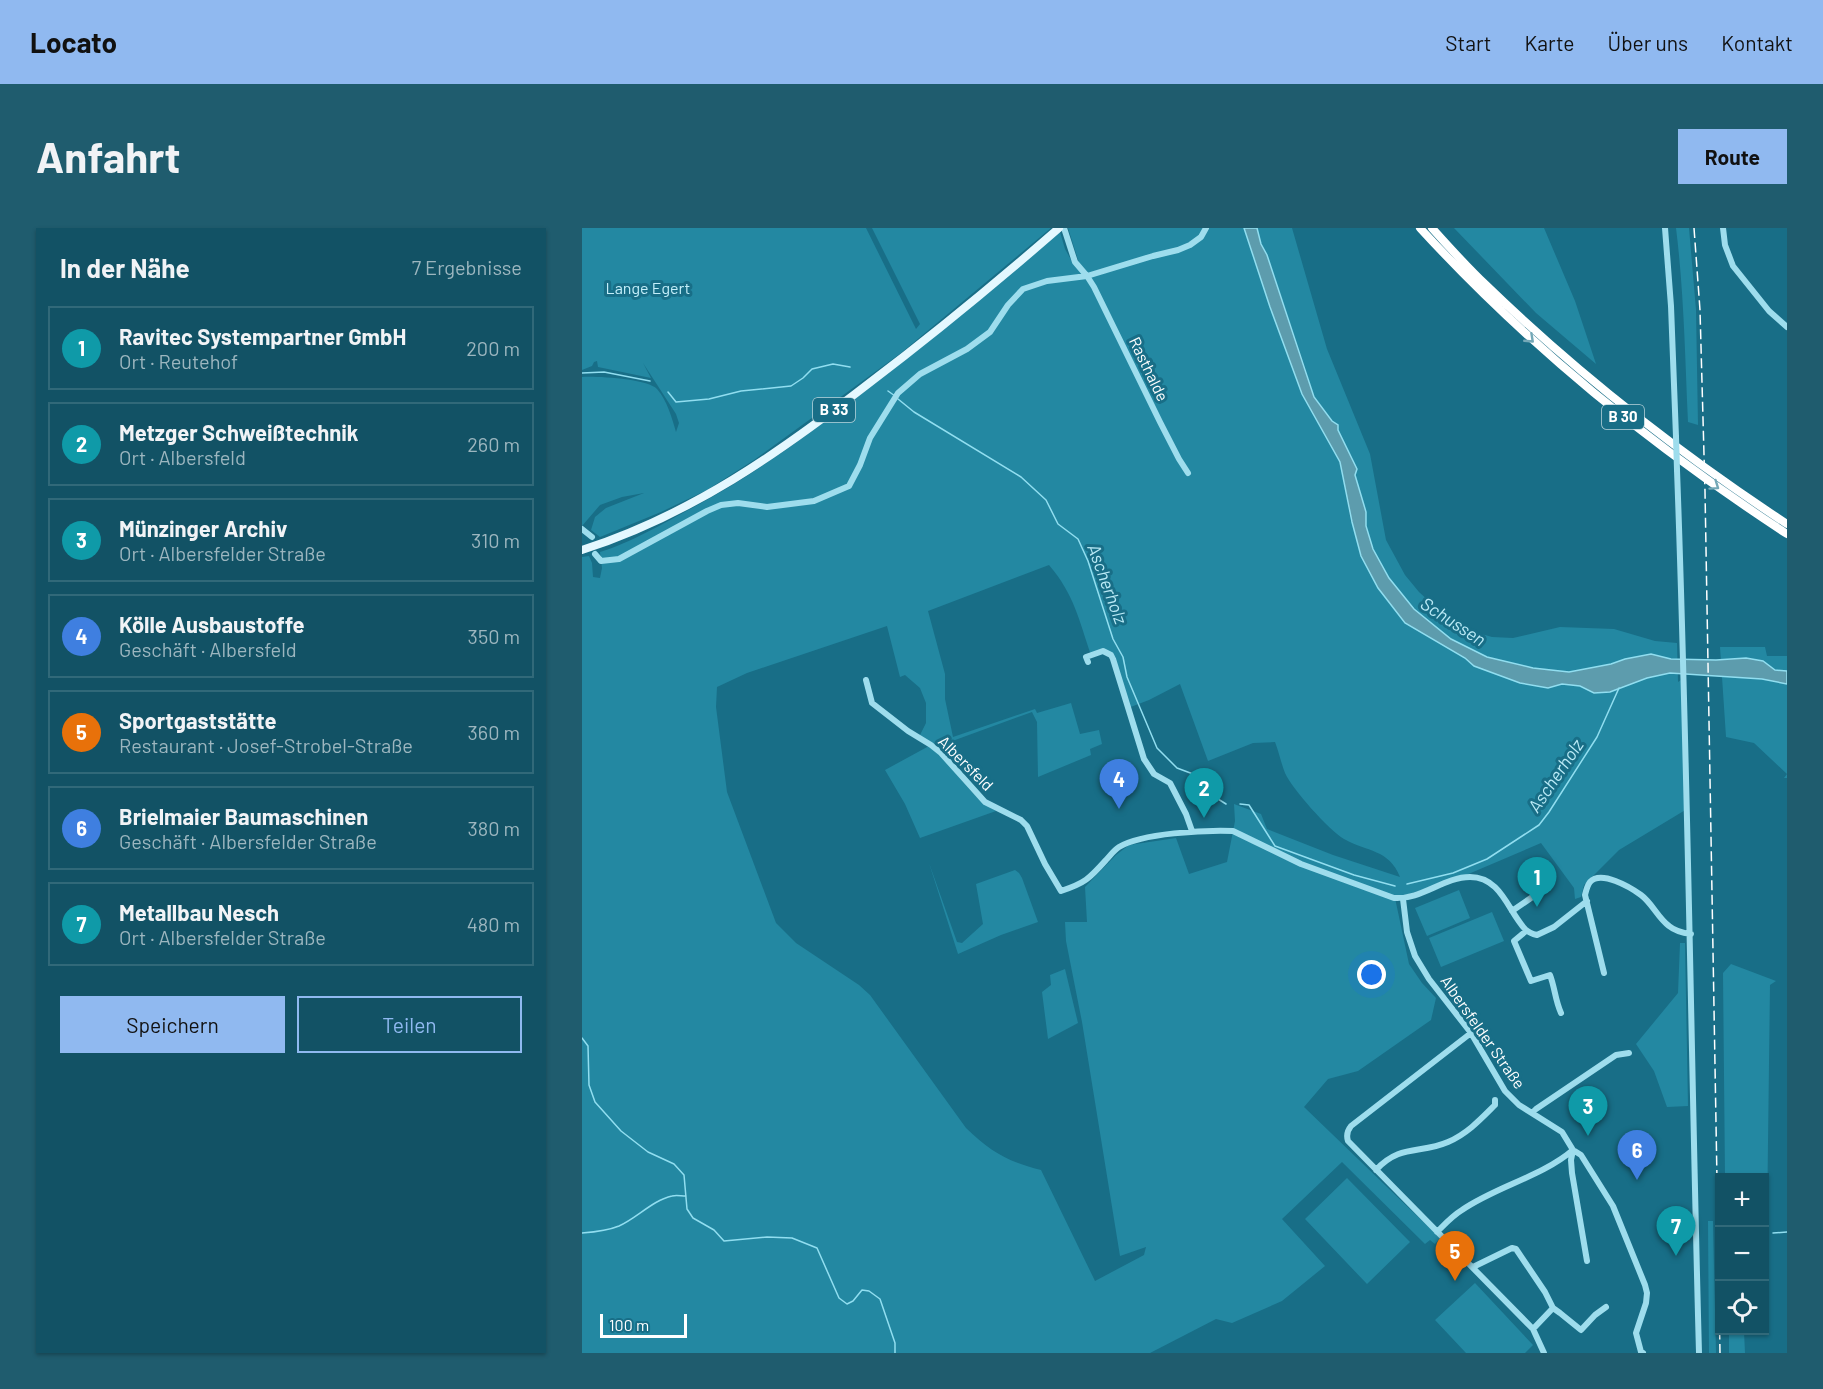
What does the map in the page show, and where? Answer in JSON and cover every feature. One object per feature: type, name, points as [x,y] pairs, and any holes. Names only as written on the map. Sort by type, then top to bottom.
[{"type":"highway","name":"B 30","points":[[1421,230],[1434,232],[1483,283],[1550,346],[1600,388],[1694,461],[1787,524]]},
{"type":"highway","name":"B 30","points":[[1434,232],[1472,284],[1592,392],[1655,443],[1787,534]]},
{"type":"main road","name":"B 33","points":[[582,550],[632,532],[686,507],[764,460],[920,344],[1059,228]]},
{"type":"street","name":"Rasthalde","points":[[1064,228],[1075,262],[1087,276],[1169,441],[1188,473]]},
{"type":"street","points":[[595,554],[602,561],[619,559],[721,505],[738,503],[767,507],[814,501],[849,486],[870,438],[898,393],[921,374],[967,349],[990,332],[1008,305],[1023,289],[1047,281],[1087,276],[1178,250],[1201,237],[1206,228]]},
{"type":"street","points":[[1665,228],[1671,306],[1684,652],[1699,1353]]},
{"type":"street","points":[[1723,228],[1725,245],[1733,266],[1769,311],[1787,327]]},
{"type":"street","points":[[582,529],[592,537]]},
{"type":"street","points":[[1088,662],[1086,657],[1102,651],[1111,655],[1144,759],[1155,774],[1170,783],[1192,831]]},
{"type":"street","name":"Albersfeld","points":[[866,680],[872,703],[941,753],[985,802],[1027,826],[1061,891],[1080,885],[1089,879],[1117,848],[1139,838],[1192,831],[1233,831],[1301,864],[1394,898],[1403,899]]},
{"type":"street","points":[[1403,899],[1452,881],[1470,877],[1485,880],[1495,887],[1526,931],[1537,935],[1554,927],[1587,901]]},
{"type":"street","points":[[1604,972],[1585,895],[1591,880],[1598,877],[1606,878],[1626,886],[1641,895],[1668,926],[1690,934]]},
{"type":"street","points":[[1512,911],[1544,889]]},
{"type":"street","name":"Albersfelder Straße","points":[[1403,899],[1407,933],[1415,956],[1429,979],[1471,1033],[1505,1091],[1519,1105],[1562,1132],[1573,1150],[1581,1155],[1613,1206],[1647,1293],[1636,1334],[1641,1353]]},
{"type":"street","points":[[1526,931],[1514,941],[1518,951],[1531,981],[1550,975],[1555,988],[1554,998],[1561,1013]]},
{"type":"street","points":[[1471,1033],[1351,1126],[1347,1134],[1348,1142],[1533,1329],[1544,1353]]},
{"type":"street","points":[[1532,1113],[1616,1055],[1629,1053]]},
{"type":"street","points":[[1376,1170],[1391,1156],[1446,1143],[1458,1137],[1496,1105],[1495,1100]]},
{"type":"street","points":[[1437,1232],[1464,1208],[1556,1162],[1573,1150]]},
{"type":"street","points":[[1573,1150],[1572,1173],[1587,1261]]},
{"type":"street","points":[[1473,1267],[1512,1248],[1516,1249],[1553,1308],[1581,1330],[1606,1307]]},
{"type":"street","points":[[1533,1329],[1553,1308]]},
{"type":"green space","name":"Lange Egert","points":[[582,228],[866,228],[916,329],[920,324],[872,228],[1051,228],[901,353],[754,460],[707,490],[600,537],[591,530],[595,517],[606,508],[644,493],[622,497],[600,505],[582,526],[582,377],[622,379],[652,386],[664,398],[676,432],[679,423],[676,414],[643,363],[651,378],[598,367],[597,361],[582,370]]},
{"type":"green space","points":[[1068,228],[1244,228],[1302,394],[1340,462],[1351,522],[1366,512],[1353,460],[1338,430],[1338,425],[1332,421],[1314,397],[1257,228],[1292,228],[1327,349],[1370,454],[1386,540],[1405,575],[1419,592],[1441,612],[1471,631],[1492,637],[1513,638],[1560,627],[1614,629],[1655,641],[1677,643],[1678,682],[1684,678],[1687,809],[1619,850],[1584,885],[1581,897],[1575,899],[1574,888],[1541,843],[1452,881],[1395,898],[1409,964],[1436,998],[1431,1020],[1358,1071],[1328,1079],[1304,1107],[1440,1238],[1435,1244],[1430,1240],[1425,1244],[1342,1162],[1282,1219],[1325,1266],[1282,1301],[1232,1323],[1216,1319],[1150,1353],[582,1353],[582,557],[589,556],[593,577],[600,578],[602,568],[600,552],[636,538],[694,507],[790,447],[927,343],[1060,232],[1065,249],[1074,265],[1079,263]],"holes":[[[1049,565],[1075,608],[1091,655],[1107,652],[1113,659],[1128,708],[1180,684],[1208,761],[1253,743],[1275,742],[1285,773],[1312,809],[1344,839],[1384,856],[1400,877],[1333,855],[1267,829],[1261,814],[1234,804],[1235,821],[1227,862],[1189,874],[1176,838],[1129,845],[1085,887],[1087,922],[1065,922],[1066,941],[1082,1022],[1120,1256],[1146,1247],[1144,1255],[1095,1281],[1041,1170],[1000,1155],[966,1128],[870,995],[859,985],[796,943],[776,923],[727,792],[716,707],[717,687],[747,673],[887,626],[900,677],[905,675],[920,688],[926,703],[926,723],[919,737],[943,748],[947,743],[1032,712],[1037,722],[1038,777],[1091,755],[1090,749],[1102,744],[1099,730],[1080,734],[1071,703],[1037,713],[1035,709],[953,737],[945,699],[945,674],[928,611]]]},
{"type":"green space","points":[[1454,228],[1544,228],[1575,301],[1596,364],[1536,313]]},
{"type":"green space","points":[[1676,228],[1689,228],[1696,310],[1698,425],[1688,422],[1683,300]]},
{"type":"green space","points":[[1720,647],[1765,647],[1767,656],[1787,656],[1787,774],[1754,743],[1726,737]]},
{"type":"green space","points":[[929,746],[977,797],[996,811],[920,838],[905,804],[885,770]]},
{"type":"green space","points":[[929,863],[957,942],[962,943],[983,924],[976,884],[1015,870],[1022,878],[1038,922],[958,954]]},
{"type":"green space","points":[[1459,890],[1470,918],[1427,936],[1415,908]]},
{"type":"green space","points":[[1492,912],[1504,941],[1441,967],[1429,938]]},
{"type":"green space","points":[[1680,943],[1685,943],[1688,1106],[1667,1107],[1654,1071],[1636,1044],[1678,993]]},
{"type":"green space","points":[[1731,964],[1776,981],[1770,985],[1768,1173],[1725,1173],[1723,973]]},
{"type":"green space","points":[[1065,969],[1078,1023],[1048,1039],[1042,992],[1051,985],[1050,975]]},
{"type":"green space","points":[[1347,1178],[1410,1242],[1367,1284],[1305,1219]]},
{"type":"green space","points":[[1708,1221],[1713,1221],[1716,1353],[1709,1353]]},
{"type":"green space","points":[[1475,1283],[1533,1345],[1525,1353],[1466,1353],[1435,1320]]},
{"type":"green space","points":[[1729,1335],[1744,1335],[1745,1353],[1729,1353]]},
{"type":"shaded area","points":[[1244,228],[1257,228],[1314,397],[1332,421],[1338,425],[1338,430],[1357,469],[1355,475],[1366,512],[1366,526],[1373,549],[1389,578],[1414,609],[1451,639],[1487,657],[1533,668],[1569,672],[1651,654],[1671,659],[1746,658],[1763,661],[1775,670],[1787,671],[1787,684],[1762,679],[1670,673],[1647,678],[1610,692],[1594,693],[1580,686],[1562,684],[1548,688],[1520,683],[1474,666],[1465,658],[1405,623],[1378,588],[1361,556],[1340,462],[1302,394]]},
{"type":"waterway","name":"Ascherholz","points":[[668,392],[676,402],[709,399],[741,391],[791,386],[812,369],[833,364],[850,367]]},
{"type":"waterway","name":"Ascherholz","points":[[582,373],[604,372],[650,381]]},
{"type":"waterway","name":"Ascherholz","points":[[888,391],[895,396]]},
{"type":"waterway","name":"Ascherholz","points":[[898,399],[914,412],[1021,477],[1046,500],[1058,524],[1078,539],[1088,561],[1113,639],[1123,657],[1127,677],[1157,748],[1177,768],[1193,774],[1207,792],[1226,804]]},
{"type":"waterway","name":"Ascherholz","points":[[1407,884],[1453,873],[1487,859],[1539,825],[1597,737],[1619,688]]},
{"type":"waterway","name":"Ascherholz","points":[[1240,804],[1249,805],[1275,846],[1354,875],[1395,886]]},
{"type":"waterway","points":[[582,1038],[588,1046],[589,1085],[595,1102],[621,1131],[648,1152],[674,1164],[684,1175],[687,1209],[693,1218],[714,1230],[724,1241],[767,1237],[792,1238],[817,1248],[839,1298],[847,1304],[853,1301],[862,1290],[869,1291],[880,1299],[895,1343],[895,1353]]},
{"type":"waterway","points":[[582,1233],[614,1228],[665,1198],[686,1196]]},
{"type":"waterway","points":[[1773,1233],[1787,1232]]},
{"type":"railway","points":[[1694,228],[1700,310],[1705,491],[1720,1353]]},
{"type":"place","name":"Kölle Ausbaustoffe","points":[[1119,809]]},
{"type":"place","name":"Metzger Schweißtechnik","points":[[1204,818]]},
{"type":"place","name":"Ravitec Systempartner GmbH","points":[[1537,907]]},
{"type":"place","name":"Münzinger Archiv","points":[[1588,1136]]},
{"type":"place","name":"Brielmaier Baumaschinen","points":[[1637,1180]]},
{"type":"place","name":"Metallbau Nesch","points":[[1676,1256]]},
{"type":"place","name":"Sportgaststätte","points":[[1455,1281]]},
{"type":"water label","name":"Schussen","points":[[1453,622]]}]
